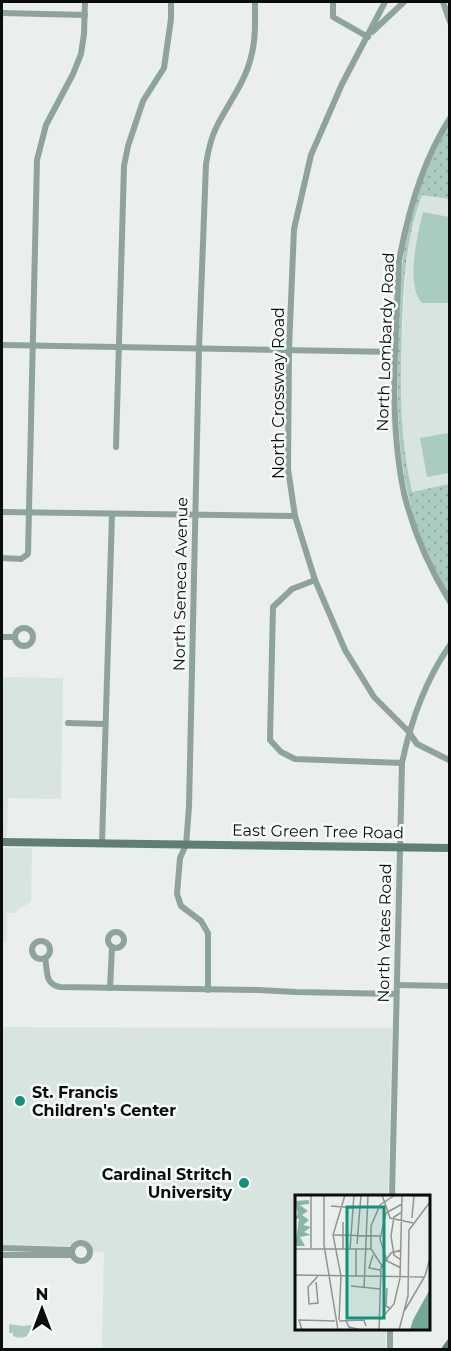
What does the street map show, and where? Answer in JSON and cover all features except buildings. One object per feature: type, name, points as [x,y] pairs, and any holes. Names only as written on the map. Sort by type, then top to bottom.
[{"type":"street","points":[[2,558],[21,559],[27,556],[30,512],[37,160],[46,125],[81,54],[85,2]]},
{"type":"street","points":[[116,447],[124,166],[143,101],[164,68],[171,2]]},
{"type":"street","name":"North Seneca Avenue","points":[[208,990],[208,933],[201,921],[181,906],[177,897],[180,858],[186,845],[189,807],[199,348],[206,164],[209,146],[216,129],[243,80],[251,59],[255,35],[255,2]]},
{"type":"street","points":[[333,2],[333,17],[368,37]]},
{"type":"street","name":"North Crossway Road","points":[[385,2],[342,84],[310,155],[294,229],[289,350],[288,469],[295,516],[315,580],[345,650],[375,697],[409,732],[417,744],[449,760]]},
{"type":"street","name":"North Crossway Road","points":[[368,37],[404,2]]},
{"type":"street","points":[[443,2],[450,22]]},
{"type":"street","points":[[2,13],[85,15]]},
{"type":"street","name":"North Lombardy Road","points":[[450,118],[441,132],[413,200],[406,225],[399,261],[395,352],[396,438],[405,494],[433,573],[450,602]]},
{"type":"street","points":[[2,345],[395,352]]},
{"type":"street","points":[[2,512],[295,516]]},
{"type":"street","points":[[102,844],[112,514]]},
{"type":"street","points":[[315,580],[292,588],[273,607],[270,740],[281,752],[295,759],[402,763]]},
{"type":"street","points":[[2,637],[14,638]]},
{"type":"street","name":"North Yates Road","points":[[392,1195],[402,763],[409,732],[432,671],[450,645]]},
{"type":"street","points":[[68,723],[104,724]]},
{"type":"street","name":"East Green Tree Road","points":[[2,842],[450,848]]},
{"type":"street","points":[[110,988],[112,946]]},
{"type":"street","points":[[45,958],[47,976],[54,985],[396,994]]},
{"type":"street","points":[[397,985],[450,986]]},
{"type":"street","points":[[2,1248],[72,1252],[2,1255]]},
{"type":"street","points":[[390,1330],[390,1350]]},
{"type":"street","points":[[445,1350],[450,1343]]},
{"type":"shaded area","points":[[422,195],[449,199],[450,484],[411,492],[401,431],[399,399],[407,249],[412,223]]},
{"type":"shaded area","points":[[2,677],[63,678],[61,799],[8,798],[7,837],[2,837]]},
{"type":"shaded area","points":[[2,848],[32,848],[31,901],[14,913],[7,913],[7,942],[2,942]]},
{"type":"shaded area","name":"Cardinal Stritch University","points":[[2,996],[3,1027],[392,1028],[388,1195],[295,1195],[295,1330],[386,1330],[385,1349],[102,1349],[104,1252],[93,1252],[91,1245],[83,1240],[67,1246],[2,1245]]},
{"type":"green space","points":[[449,122],[449,199],[422,195],[412,228],[406,260],[401,390],[405,450],[412,492],[449,484],[449,598],[415,522],[407,490],[399,429],[398,347],[402,267],[410,219],[432,157]]},
{"type":"green space","points":[[423,212],[449,217],[449,303],[422,303],[417,295],[414,284],[414,259]]},
{"type":"green space","points":[[449,433],[449,473],[427,477],[420,438]]},
{"type":"green space","points":[[9,1324],[32,1325],[32,1333],[22,1337],[13,1336],[13,1333],[9,1333]]},
{"type":"place","name":"St. Francis Children's Center","points":[[20,1101]]},
{"type":"place","name":"Cardinal Stritch University","points":[[244,1183]]}]
